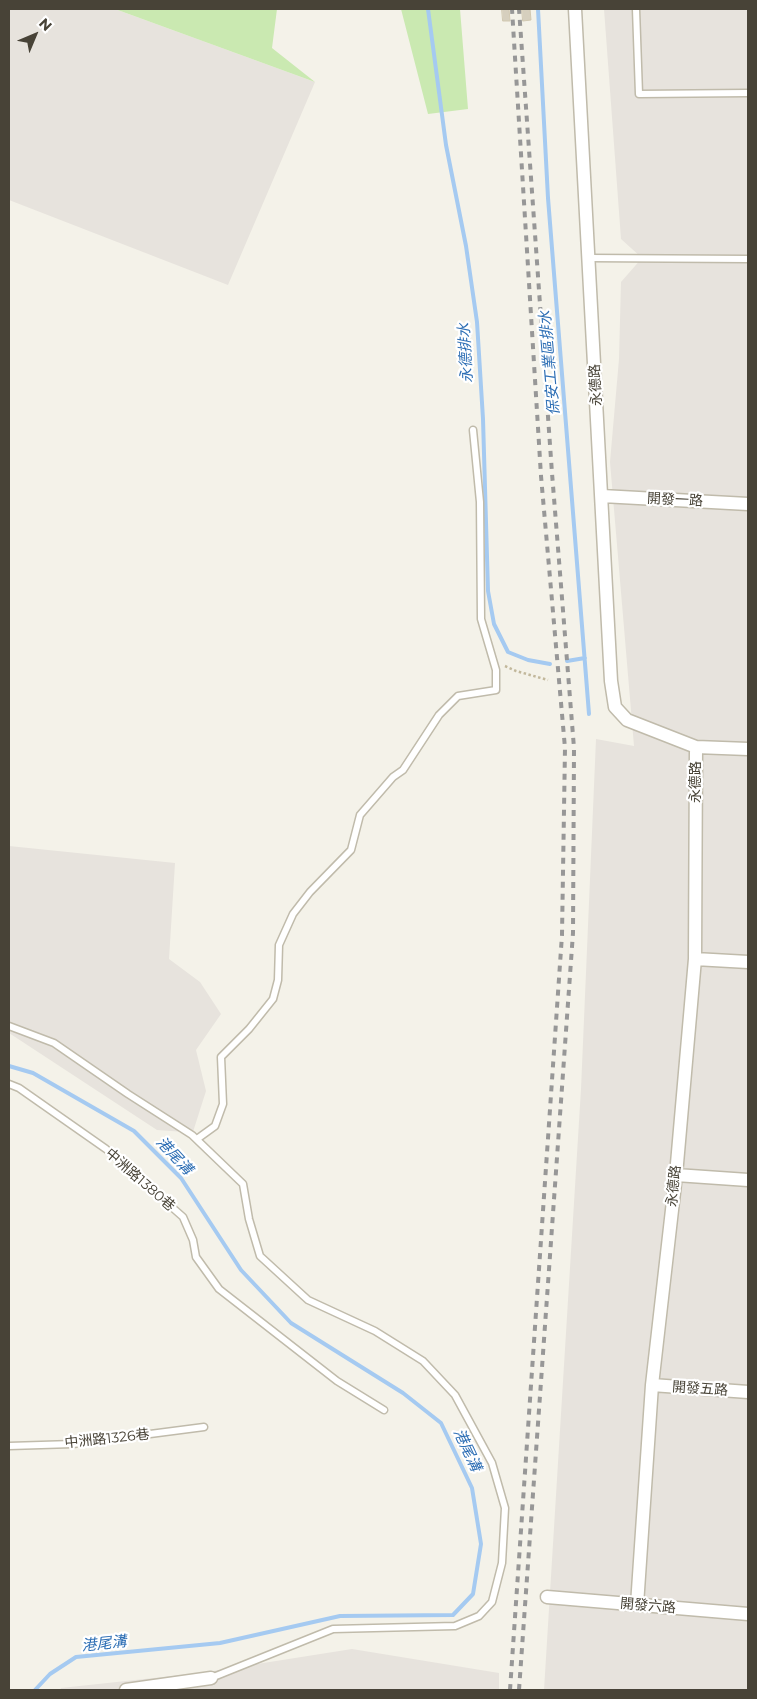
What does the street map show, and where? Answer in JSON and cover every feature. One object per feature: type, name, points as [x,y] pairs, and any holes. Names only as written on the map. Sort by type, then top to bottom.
[{"type":"street","name":"永德路","points":[[575,9],[611,681],[615,706],[627,720],[696,747],[695,959],[676,1175],[652,1385],[637,1605]]},
{"type":"street","name":"開發一路","points":[[602,496],[748,504]]},
{"type":"street","points":[[696,747],[748,750]]},
{"type":"street","points":[[695,959],[748,962]]},
{"type":"street","points":[[676,1175],[748,1180]]},
{"type":"street","name":"開發五路","points":[[652,1385],[748,1392]]},
{"type":"street","name":"開發六路","points":[[548,1597],[748,1614]]},
{"type":"street","points":[[126,1690],[211,1678]]},
{"type":"lane","points":[[636,9],[639,94],[748,93]]},
{"type":"lane","points":[[589,258],[748,260]]},
{"type":"lane","points":[[197,1139],[215,1126],[223,1104],[221,1057],[249,1029],[273,999],[278,980],[279,945],[293,914],[310,892],[351,850],[360,815],[394,777],[403,770],[438,715],[458,696],[496,690],[496,670],[481,619],[480,502],[473,430]]},
{"type":"lane","points":[[9,1026],[54,1043],[197,1139],[243,1184],[249,1219],[260,1256],[308,1300],[375,1331],[424,1361],[456,1395],[492,1463],[504,1508],[502,1563],[492,1602],[479,1616],[455,1626],[333,1630],[211,1678]]},
{"type":"lane","name":"中洲路1380巷","points":[[9,1084],[19,1088],[106,1149],[183,1217],[193,1240],[196,1257],[219,1290],[337,1381],[384,1410]]},
{"type":"lane","name":"中洲路1326巷","points":[[9,1446],[73,1444],[204,1427]]},
{"type":"path","points":[[493,659],[516,671],[548,680]]},
{"type":"shaded area","points":[[9,9],[115,9],[315,82],[228,285],[9,200]]},
{"type":"shaded area","points":[[604,9],[748,9],[748,1690],[544,1690],[581,1089],[596,739],[634,746],[610,462],[619,359],[621,282],[642,258],[621,239]]},
{"type":"shaded area","points":[[9,846],[175,863],[169,959],[200,982],[221,1014],[196,1050],[206,1091],[192,1135],[185,1132],[157,1130],[9,1033]]},
{"type":"shaded area","points":[[352,1649],[499,1673],[499,1690],[60,1690],[61,1688],[200,1673]]},
{"type":"green space","points":[[115,9],[277,9],[272,48],[315,82]]},
{"type":"green space","points":[[401,9],[460,9],[468,109],[428,114]]},
{"type":"building","points":[[502,9],[509,9],[510,21],[503,21]]},
{"type":"building","points":[[522,9],[530,9],[531,20],[523,21]]},
{"type":"waterway","name":"永德排水","points":[[428,9],[446,145],[466,246],[477,322],[483,419],[488,591],[494,624],[508,652],[528,660],[550,664]]},
{"type":"waterway","name":"保安工業區排水","points":[[538,9],[548,198],[589,714]]},
{"type":"waterway","name":"永德排水","points":[[567,661],[585,658]]},
{"type":"waterway","name":"港尾溝","points":[[9,1066],[33,1073],[134,1131],[181,1178],[241,1270],[291,1323],[403,1393],[441,1423],[472,1488],[481,1544],[473,1594],[453,1615],[340,1616],[220,1643],[76,1657],[50,1674],[35,1690]]},
{"type":"railway","points":[[510,1690],[562,935],[565,748],[541,476],[512,9]]},
{"type":"railway","points":[[519,9],[552,473],[574,748],[573,933],[519,1690]]}]
